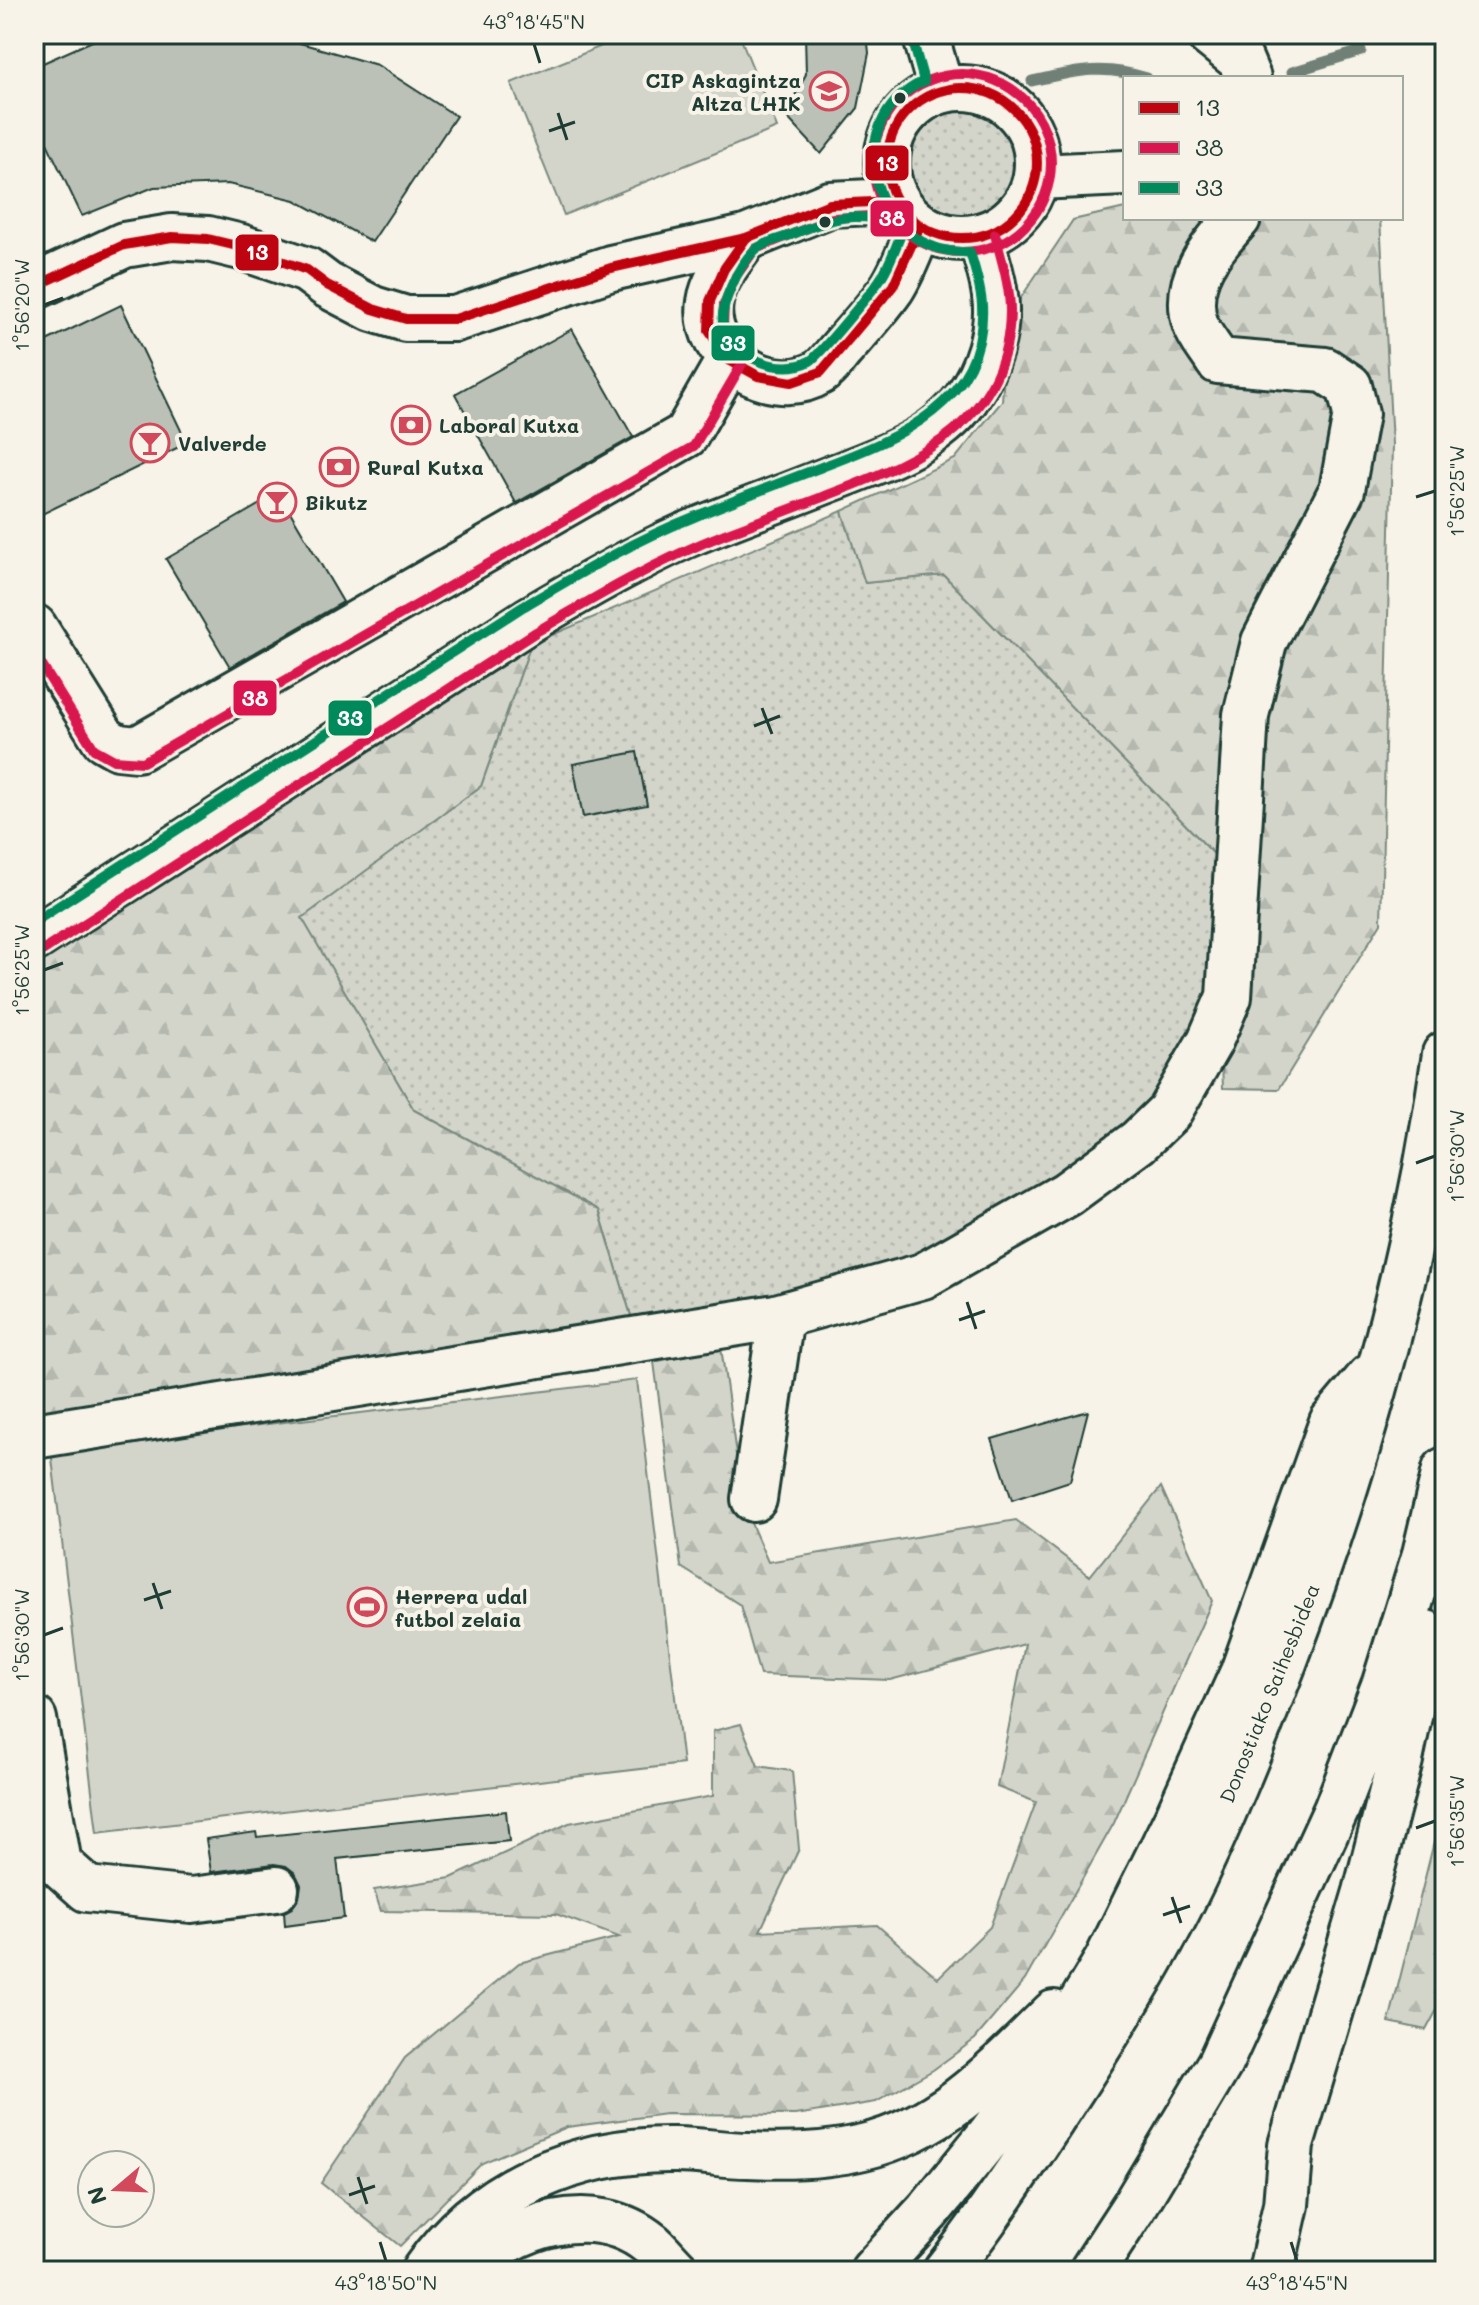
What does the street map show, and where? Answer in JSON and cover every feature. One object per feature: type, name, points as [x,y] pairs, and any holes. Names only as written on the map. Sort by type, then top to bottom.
[{"type":"main road","points":[[925,34],[941,89]]},
{"type":"main road","points":[[1209,34],[1240,59],[1247,76]]},
{"type":"main road","points":[[34,287],[124,245],[172,237],[208,239],[307,270],[373,309],[406,319],[455,319],[611,268],[746,238],[830,204],[872,202],[911,218],[949,237],[981,237],[1001,229],[1018,215],[1030,198],[1037,177],[1037,152],[1029,127],[1013,107],[991,93],[966,87],[941,89],[918,100],[901,118],[890,139],[886,164],[890,186],[911,218],[893,286],[821,372],[792,382],[758,376],[729,360],[709,331],[710,301],[724,269],[746,238]]},
{"type":"main road","points":[[1037,177],[1123,173]]},
{"type":"main road","points":[[34,1436],[776,1317],[923,1276],[1067,1194],[1138,1142],[1169,1112],[1215,1030],[1229,997],[1246,715],[1264,642],[1342,490],[1356,414],[1349,386],[1325,370],[1218,361],[1195,323],[1192,284],[1212,248],[1236,220]]},
{"type":"main road","points":[[34,939],[529,620],[593,583],[683,537],[876,461],[913,443],[946,421],[966,399],[983,368],[995,329],[995,297],[981,237]]},
{"type":"main road","points":[[34,627],[104,739],[118,747],[137,749],[686,435],[729,360]]},
{"type":"main road","name":"Donostiako Saihesbidea","points":[[946,2271],[969,2243],[1039,2141],[1102,2043],[1180,1906],[1253,1743],[1341,1503],[1381,1364],[1413,1229],[1445,1054]]},
{"type":"main road","points":[[754,1499],[779,1330],[776,1317]]},
{"type":"main road","points":[[873,2271],[928,2211],[990,2135],[1056,2045],[1107,1960],[1176,1820],[1243,1672],[1332,1422],[1381,1364]]},
{"type":"main road","points":[[1092,2271],[1220,2063],[1336,1810],[1385,1683],[1425,1554],[1445,1470]]},
{"type":"main road","points":[[1247,2271],[1291,2145],[1366,1892],[1403,1745],[1426,1639],[1425,1554]]},
{"type":"main road","points":[[34,1719],[59,1864],[87,1889],[191,1900],[276,1889]]},
{"type":"main road","points":[[424,2271],[451,2238],[510,2191],[579,2160],[623,2152],[677,2149],[748,2155],[808,2155],[864,2147],[913,2130],[957,2102],[1000,2065],[1107,1960]]},
{"type":"main road","points":[[1271,2271],[1286,2205],[1291,2145]]},
{"type":"main road","points":[[467,2271],[503,2241],[558,2221],[587,2219],[619,2227],[650,2243],[677,2271]]},
{"type":"green space","points":[[631,34],[739,34],[777,128],[564,215],[511,83]]},
{"type":"green space","points":[[962,110],[982,114],[999,125],[1010,142],[1014,162],[1010,182],[999,199],[982,210],[962,214],[942,210],[925,199],[914,182],[910,162],[914,142],[925,125],[942,114]]},
{"type":"green space","points":[[1123,208],[1123,220],[1380,220],[1392,444],[1381,923],[1279,1089],[1223,1088],[1214,854],[944,575],[865,583],[842,511],[955,459],[1002,401],[1008,317],[1073,220]]},
{"type":"green space","points":[[842,511],[865,583],[944,575],[1214,854],[1219,990],[1167,1089],[1112,1141],[906,1269],[635,1329],[599,1210],[414,1110],[301,917],[481,786],[531,644]]},
{"type":"green space","points":[[531,644],[481,786],[302,918],[414,1110],[599,1210],[635,1329],[34,1418],[34,963]]},
{"type":"green space","points":[[721,1347],[743,1505],[768,1562],[1016,1520],[1090,1576],[1161,1487],[1212,1601],[1114,1823],[1025,1980],[975,2039],[933,2070],[876,2102],[796,2115],[666,2114],[567,2127],[482,2163],[400,2246],[321,2183],[405,2058],[519,1963],[619,1937],[556,1914],[381,1911],[374,1890],[451,1878],[569,1823],[713,1796],[713,1731],[741,1724],[758,1766],[792,1771],[799,1849],[760,1931],[877,1925],[938,1978],[990,1927],[1036,1802],[997,1787],[1025,1644],[890,1680],[760,1675],[740,1605],[681,1567],[654,1362]]},
{"type":"green space","name":"Herrera udal futbol zelaia","points":[[637,1380],[683,1764],[97,1833],[51,1450]]},
{"type":"green space","points":[[1445,1798],[1445,1995],[1426,2030],[1389,2022]]},
{"type":"building","points":[[108,34],[258,34],[279,37],[377,65],[456,116],[372,242],[295,200],[228,184],[154,187],[82,216],[34,116],[34,67]]},
{"type":"building","name":"CIP Askagintza Altza LHIK","points":[[805,34],[867,34],[869,53],[858,108],[821,154],[785,115],[806,74]]},
{"type":"building","points":[[121,305],[187,443],[34,518],[34,347]]},
{"type":"building","points":[[572,329],[633,437],[516,503],[455,394]]},
{"type":"building","points":[[279,493],[343,602],[230,667],[166,559]]},
{"type":"building","points":[[637,752],[647,805],[583,817],[573,764]]},
{"type":"building","points":[[1088,1411],[1070,1481],[1012,1500],[992,1439]]},
{"type":"building","points":[[506,1811],[509,1841],[337,1859],[344,1918],[285,1926],[284,1912],[292,1908],[299,1898],[301,1885],[295,1873],[286,1866],[274,1864],[211,1872],[206,1839],[256,1832],[257,1837]]},
{"type":"waterway","points":[[1292,72],[1361,51]]},
{"type":"waterway","points":[[1032,81],[1090,70],[1139,76]]},
{"type":"transit line","name":"33","points":[[34,922],[563,583],[671,526],[881,443],[933,411],[954,391],[970,367],[980,339],[982,305],[970,252],[937,248],[909,233],[889,211],[877,184],[874,154],[880,126],[896,100],[924,81],[912,38]]},
{"type":"transit line","name":"38","points":[[962,74],[996,80],[1025,100],[1045,129],[1051,163],[1045,197],[1025,226],[996,246],[962,252],[928,246],[899,226],[879,197],[873,163],[879,129],[899,100],[928,80],[962,74]]},
{"type":"transit line","name":"13","points":[[962,88],[991,93],[1015,110],[1032,134],[1037,163],[1032,192],[1015,216],[991,233],[962,238],[933,233],[909,216],[892,192],[887,163],[892,134],[909,110],[933,93],[962,88]]},
{"type":"transit line","name":"13","points":[[872,202],[902,209],[920,226],[893,286],[821,372],[792,382],[758,376],[729,360],[709,331],[710,301],[724,269],[746,238],[830,204],[872,202]]},
{"type":"transit line","name":"13","points":[[34,287],[124,245],[172,237],[208,239],[307,270],[327,285],[373,309],[406,319],[455,319],[611,268],[746,238],[830,204],[872,202],[902,209],[920,226]]},
{"type":"transit line","name":"38","points":[[34,653],[94,749],[114,760],[143,762],[694,446],[742,364],[741,353],[723,327],[724,304],[736,276],[755,249],[833,218],[871,216],[899,223]]},
{"type":"transit line","name":"33","points":[[899,223],[845,218],[822,223],[758,248],[742,266],[727,298],[723,319],[729,338],[748,356],[760,362],[786,367],[810,361],[881,278],[906,222]]},
{"type":"transit line","name":"38","points":[[42,951],[582,605],[700,544],[897,466],[927,450],[954,430],[976,408],[994,381],[1006,349],[1010,301],[995,234]]},
{"type":"place","name":"CIP Askagintza Altza LHIK","points":[[829,91]]},
{"type":"place","name":"Laboral Kutxa","points":[[411,425]]},
{"type":"place","name":"Valverde","points":[[150,443]]},
{"type":"place","name":"Rural Kutxa","points":[[339,467]]},
{"type":"place","name":"Bikutz","points":[[277,502]]},
{"type":"place","name":"Herrera udal futbol zelaia","points":[[367,1607]]}]
